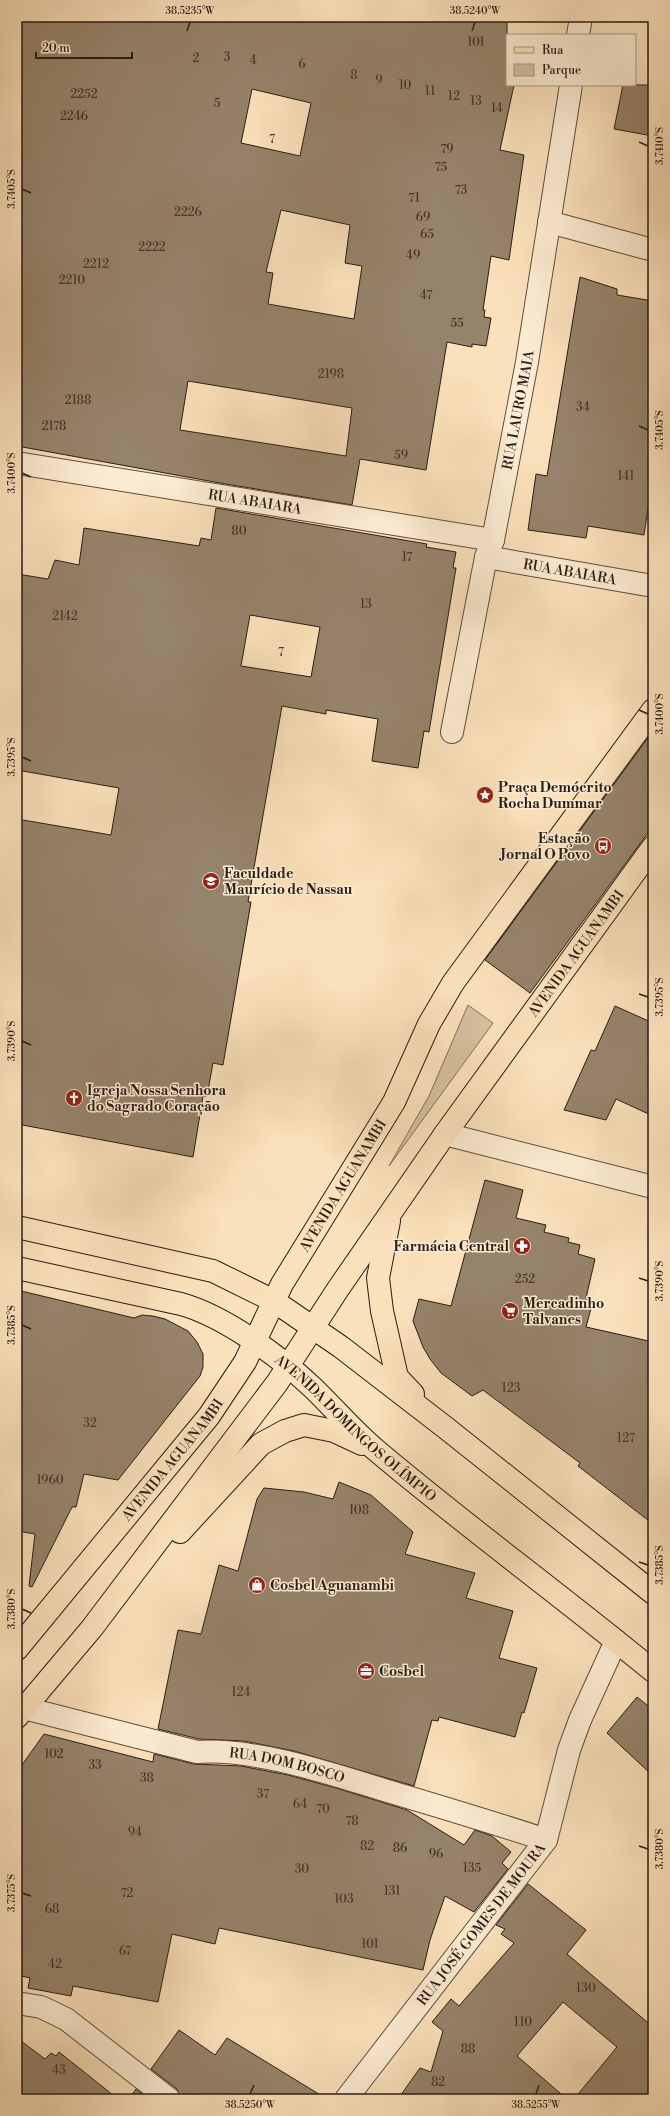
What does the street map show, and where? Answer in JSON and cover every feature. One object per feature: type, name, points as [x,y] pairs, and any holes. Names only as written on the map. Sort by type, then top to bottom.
[{"type":"main road","name":"AVENIDA AGUANAMBI","points":[[17,1649],[209,1416],[245,1362],[274,1301],[298,1257],[394,1102],[430,1024],[453,983],[653,710]]},
{"type":"main road","name":"AVENIDA AGUANAMBI","points":[[20,1713],[92,1628],[272,1389],[445,1134],[653,847]]},
{"type":"main road","points":[[390,1214],[378,1278],[386,1328],[397,1377],[446,1428]]},
{"type":"main road","points":[[17,1227],[213,1270],[274,1301],[313,1328],[446,1428],[652,1592]]},
{"type":"main road","name":"AVENIDA DOMINGOS OLÍMPIO","points":[[17,1268],[200,1309],[254,1343],[312,1387],[376,1450],[653,1671]]},
{"type":"main road","points":[[92,1628],[261,1444],[285,1430],[304,1425],[334,1431],[376,1450]]},
{"type":"street","points":[[578,34],[581,17]]},
{"type":"street","name":"RUA LAURO MAIA","points":[[452,732],[528,362],[571,86]]},
{"type":"street","points":[[549,222],[653,250]]},
{"type":"street","name":"RUA ABAIARA","points":[[17,463],[489,549],[653,586]]},
{"type":"street","points":[[445,1134],[653,1187]]},
{"type":"street","name":"RUA JOSÉ GOMES DE MOURA","points":[[346,2099],[546,1840],[570,1750],[580,1720],[616,1641]]},
{"type":"street","name":"RUA DOM BOSCO","points":[[20,1713],[197,1752],[217,1751],[266,1758],[350,1780],[546,1840]]},
{"type":"street","points":[[17,2003],[41,2007],[66,2019],[169,2099]]},
{"type":"green space","points":[[468,1005],[493,1023],[389,1166],[429,1096]]},
{"type":"building","points":[[17,17],[507,17],[506,86],[514,86],[500,150],[524,155],[509,260],[491,256],[483,310],[485,310],[484,317],[491,318],[486,346],[472,344],[472,347],[447,342],[426,470],[360,459],[352,505],[220,483],[17,446]],"holes":[[[252,89],[311,103],[300,156],[241,143]],[[281,210],[350,225],[345,263],[362,266],[354,319],[268,304],[273,273],[266,272]],[[188,381],[352,408],[346,456],[180,430]]]},
{"type":"building","points":[[653,85],[653,136],[614,129],[623,86]]},
{"type":"building","points":[[580,277],[617,289],[617,295],[653,301],[653,474],[644,535],[588,526],[586,538],[528,530],[536,474],[547,476]]},
{"type":"building","points":[[216,508],[427,544],[426,547],[456,552],[453,568],[456,568],[429,732],[424,731],[418,768],[372,761],[378,719],[326,710],[326,714],[282,706],[248,902],[251,902],[223,1065],[213,1063],[207,1096],[203,1096],[193,1157],[17,1124],[17,819],[111,835],[119,788],[17,770],[17,574],[48,579],[55,560],[79,565],[84,528],[199,546],[201,538],[211,540]],"holes":[[[250,615],[320,627],[311,677],[241,666]]]},
{"type":"building","points":[[653,731],[653,826],[530,993],[485,960]]},
{"type":"building","points":[[615,1006],[653,1023],[653,1116],[616,1099],[606,1120],[564,1110],[591,1050],[595,1051]]},
{"type":"building","points":[[485,1180],[523,1190],[516,1218],[546,1225],[544,1232],[569,1238],[568,1242],[580,1245],[578,1254],[595,1259],[586,1298],[593,1301],[586,1327],[653,1342],[653,1524],[578,1466],[580,1463],[483,1390],[472,1396],[441,1373],[423,1347],[413,1321],[419,1299],[451,1306]]},
{"type":"building","points":[[17,1290],[134,1318],[142,1315],[165,1319],[188,1331],[197,1342],[203,1354],[203,1367],[200,1376],[118,1480],[84,1474],[76,1507],[72,1507],[32,1587],[29,1586],[35,1534],[17,1531]]},
{"type":"building","points":[[339,1482],[371,1495],[413,1532],[405,1554],[475,1573],[466,1598],[513,1611],[499,1658],[537,1668],[524,1713],[522,1712],[515,1737],[439,1717],[438,1721],[432,1720],[414,1786],[294,1751],[244,1741],[199,1739],[158,1729],[178,1630],[201,1634],[219,1565],[238,1571],[257,1499],[264,1488],[304,1492],[333,1499]]},
{"type":"building","points":[[637,1697],[653,1710],[653,1776],[607,1733]]},
{"type":"building","points":[[44,1734],[153,1762],[154,1754],[194,1764],[241,1766],[288,1775],[336,1788],[407,1810],[464,1845],[475,1830],[492,1836],[511,1852],[502,1863],[508,1869],[474,1912],[445,1896],[430,1940],[423,1970],[219,1928],[215,1944],[172,1934],[158,2002],[73,1986],[71,1996],[28,1988],[30,1978],[17,1975],[17,1772]]},
{"type":"building","points":[[528,1884],[586,1930],[567,1954],[653,2027],[653,2099],[574,2099],[617,2047],[563,2002],[517,2056],[567,2099],[398,2099],[420,2068],[431,2072],[443,2031],[432,2022],[451,1999],[459,2006],[514,1943],[501,1934],[505,1929],[496,1925]]},
{"type":"building","points":[[179,2030],[215,2055],[227,2038],[327,2099],[181,2099],[177,2089],[151,2069]]},
{"type":"building","points":[[17,2038],[45,2059],[51,2053],[56,2056],[59,2052],[118,2099],[17,2099]]},
{"type":"building","points":[[136,2089],[149,2099],[129,2099]]},
{"type":"place","name":"Praça Demócrito Rocha Dummar","points":[[485,795]]},
{"type":"place","name":"Estação Jornal O Povo","points":[[603,846]]},
{"type":"place","name":"Faculdade Maurício de Nassau","points":[[211,881]]},
{"type":"place","name":"Igreja Nossa Senhora do Sagrado Coração","points":[[74,1098]]},
{"type":"place","name":"Farmácia Central","points":[[522,1246]]},
{"type":"place","name":"Mercadinho Talvanes","points":[[510,1311]]},
{"type":"place","name":"Cosbel Aguanambi","points":[[257,1585]]},
{"type":"place","name":"Cosbel","points":[[366,1671]]}]
